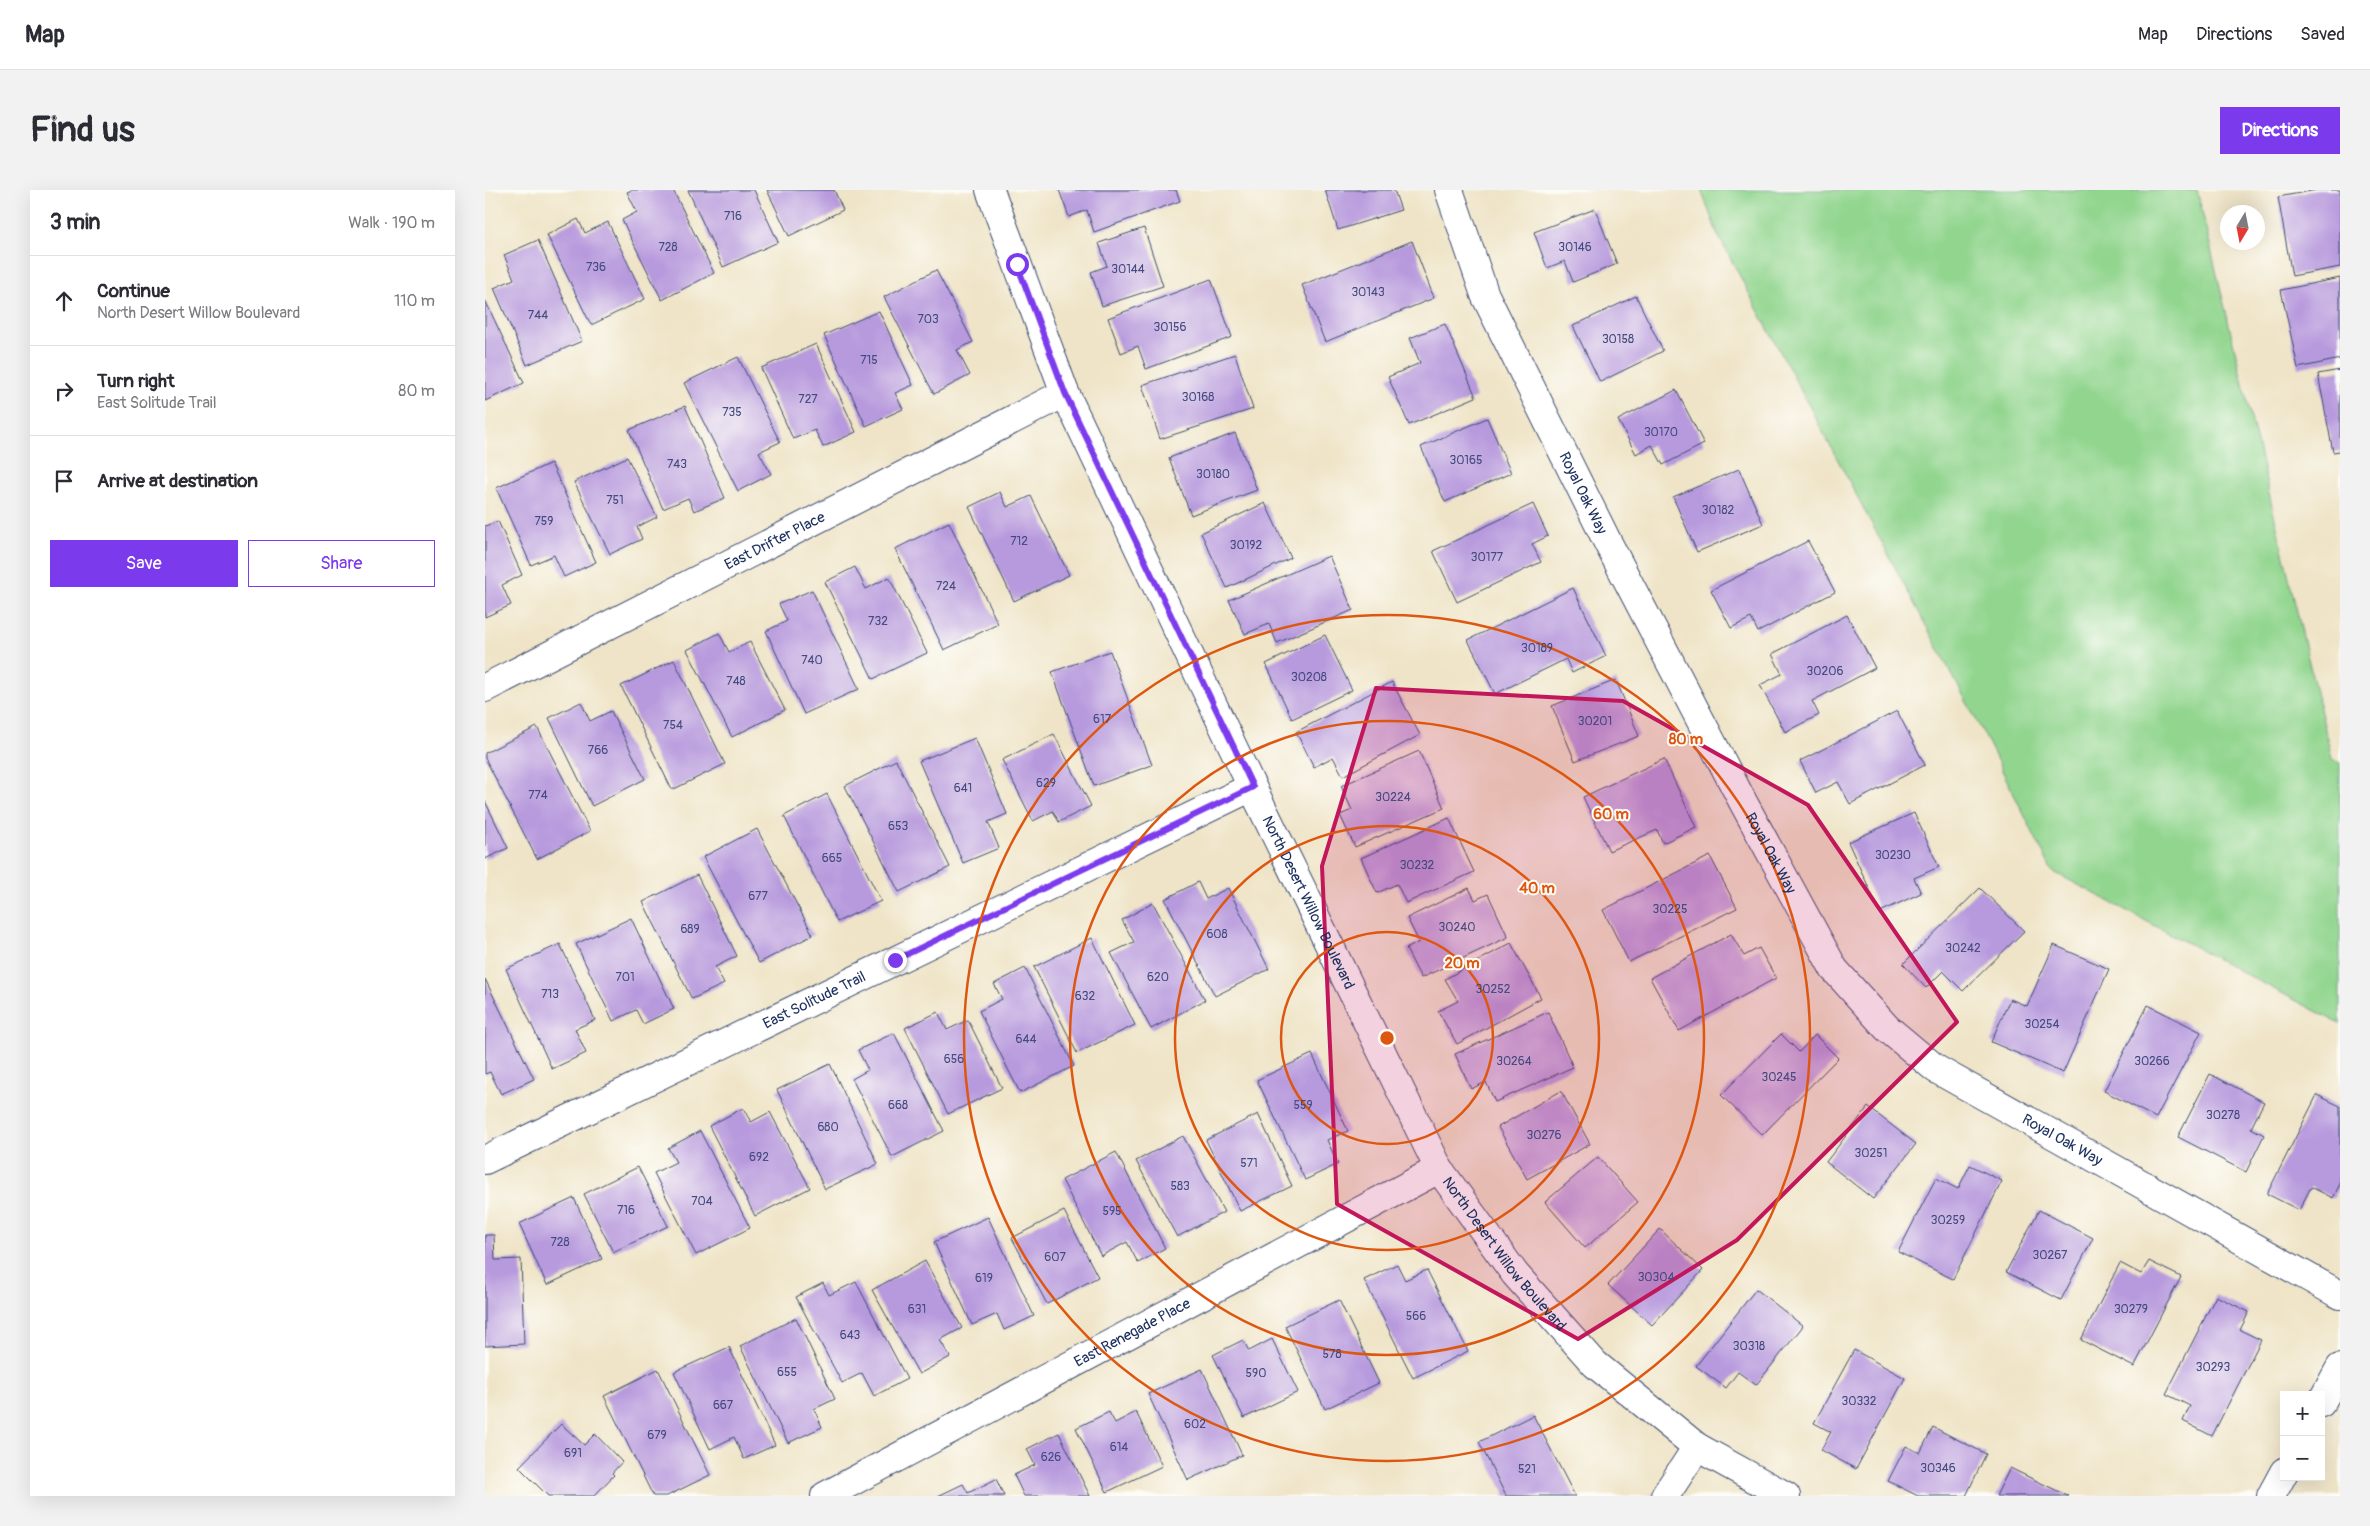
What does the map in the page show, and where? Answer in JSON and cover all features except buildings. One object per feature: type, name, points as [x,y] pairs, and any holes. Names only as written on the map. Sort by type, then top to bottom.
[{"type":"street","name":"North Desert Willow Boulevard","points":[[990,190],[1065,393],[1253,787],[1439,1169],[1515,1274],[1595,1364],[1697,1447],[1786,1496]]},
{"type":"street","name":"Royal Oak Way","points":[[1449,190],[1485,295],[1608,543],[1743,802],[1834,969],[1887,1028],[1936,1069],[2340,1294]]},
{"type":"street","name":"East Drifter Place","points":[[485,688],[1065,393]]},
{"type":"street","name":"East Solitude Trail","points":[[485,1160],[1253,787]]},
{"type":"street","name":"East Renegade Place","points":[[825,1496],[1439,1169]]},
{"type":"street","points":[[2325,1396],[2340,1368]]},
{"type":"street","points":[[1665,1496],[1697,1447]]},
{"type":"street","points":[[2271,1496],[2280,1479]]},
{"type":"highlighted area","points":[[1376,688],[1623,701],[1808,805],[1957,1022],[1737,1240],[1578,1339],[1337,1204],[1322,866]]},
{"type":"green space","points":[[1701,190],[2197,190],[2332,759],[2340,763],[2340,1024],[2052,871],[1988,742],[1718,235]]},
{"type":"route","points":[[895,960],[1253,787],[1065,393],[1017,264]]}]
